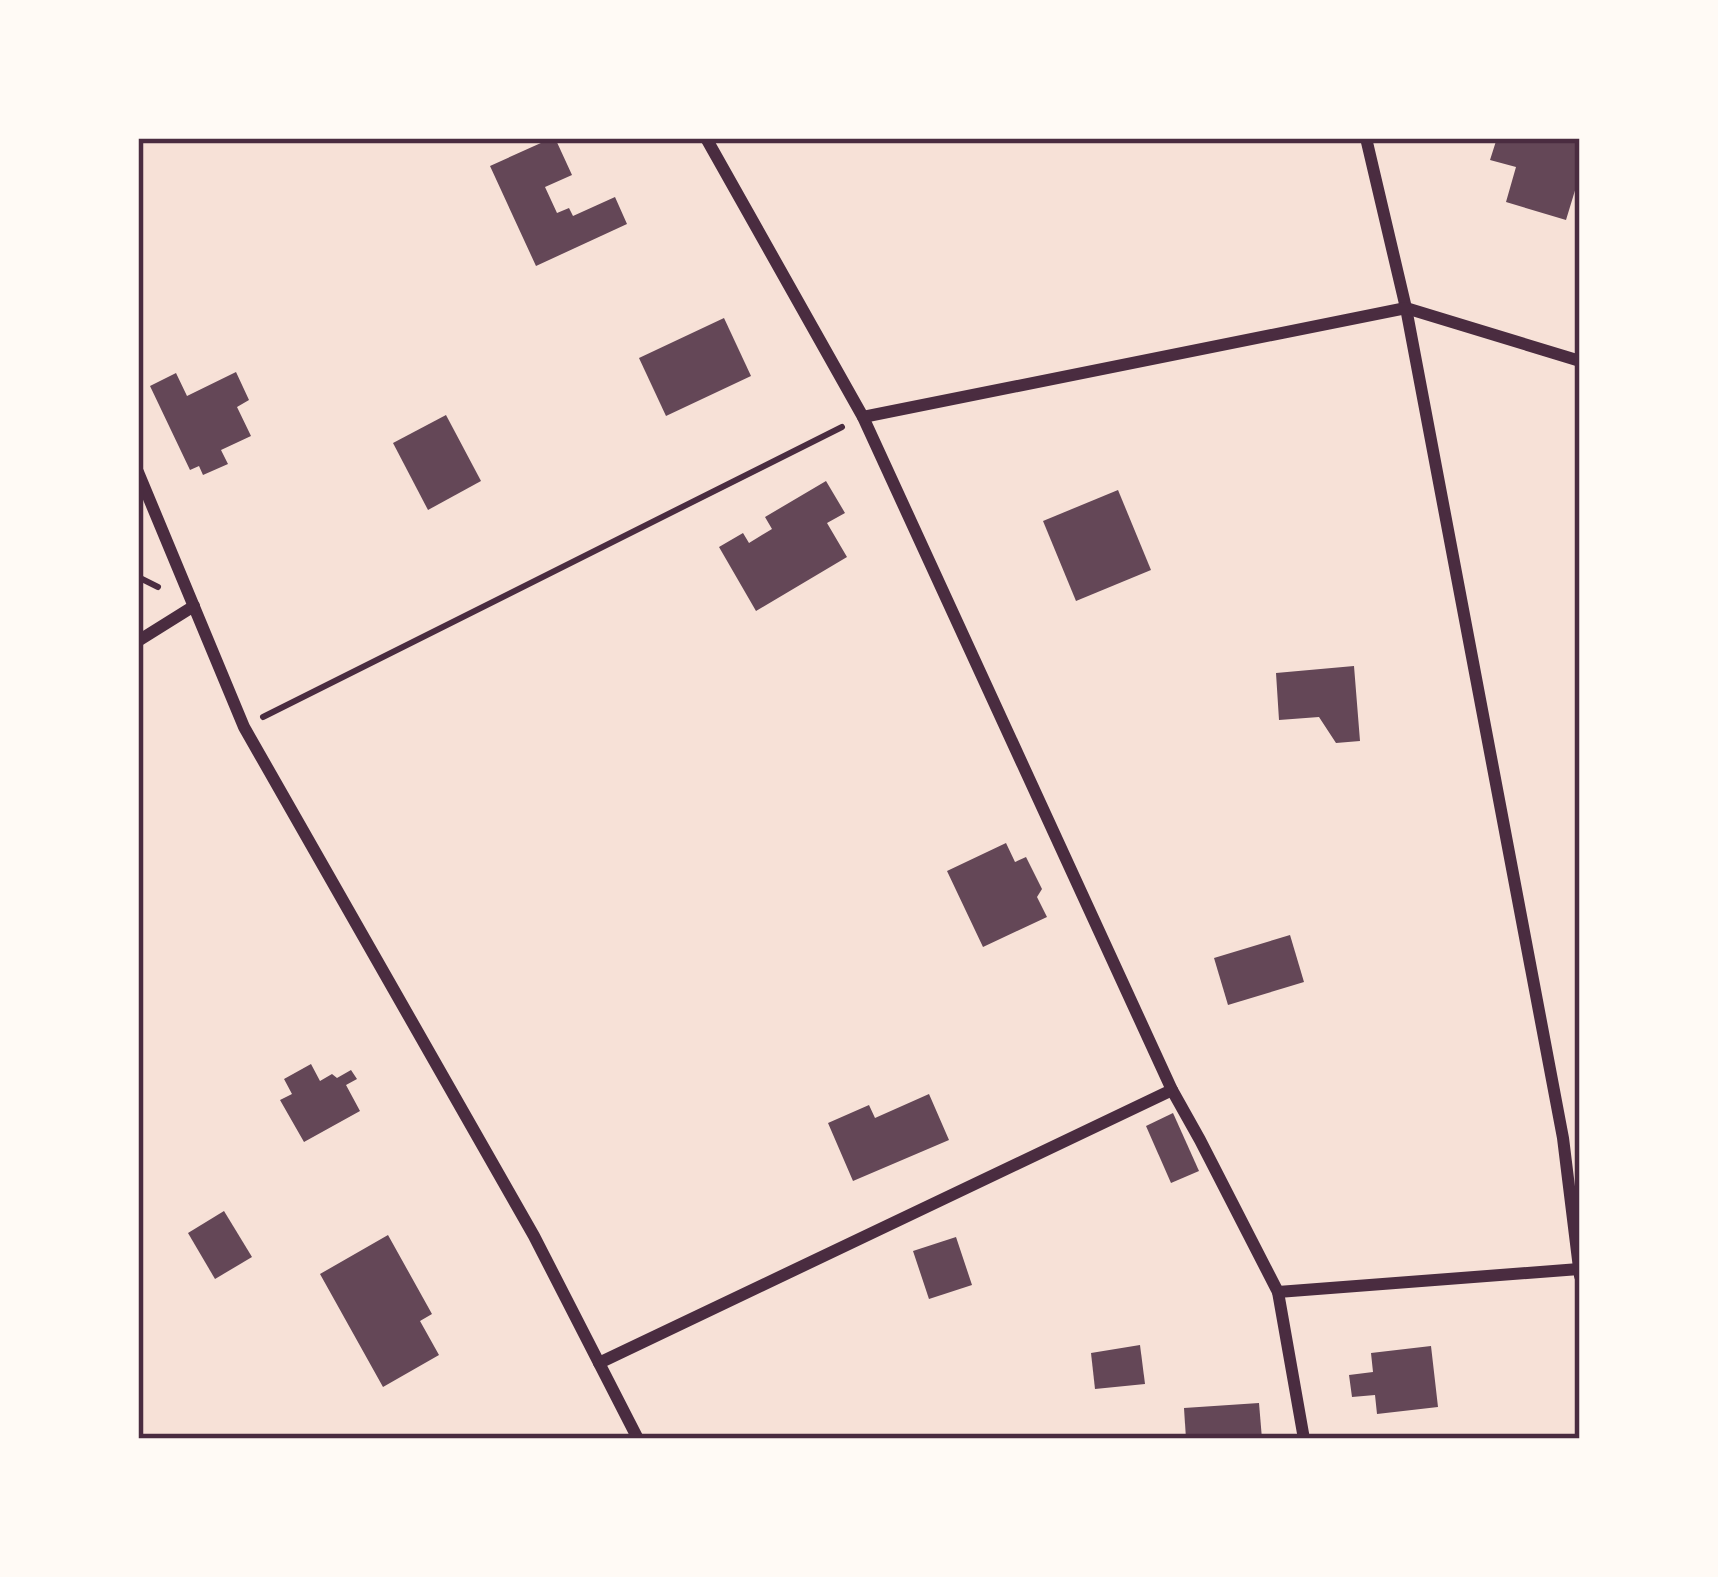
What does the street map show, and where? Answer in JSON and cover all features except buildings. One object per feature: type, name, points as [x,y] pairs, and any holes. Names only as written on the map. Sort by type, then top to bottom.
[{"type":"street","points":[[706,138],[863,417],[1172,1090],[1278,1292],[1304,1439]]},
{"type":"street","points":[[1278,1292],[1580,1273],[1563,1138],[1406,308],[1366,138]]},
{"type":"street","points":[[863,417],[1406,308],[1580,362]]},
{"type":"street","points":[[138,472],[244,727],[534,1236],[638,1439]]},
{"type":"street","points":[[138,641],[194,606]]},
{"type":"street","points":[[598,1363],[1172,1090]]},
{"type":"path","points":[[244,727],[863,417]]},
{"type":"path","points":[[138,577],[158,587]]}]
